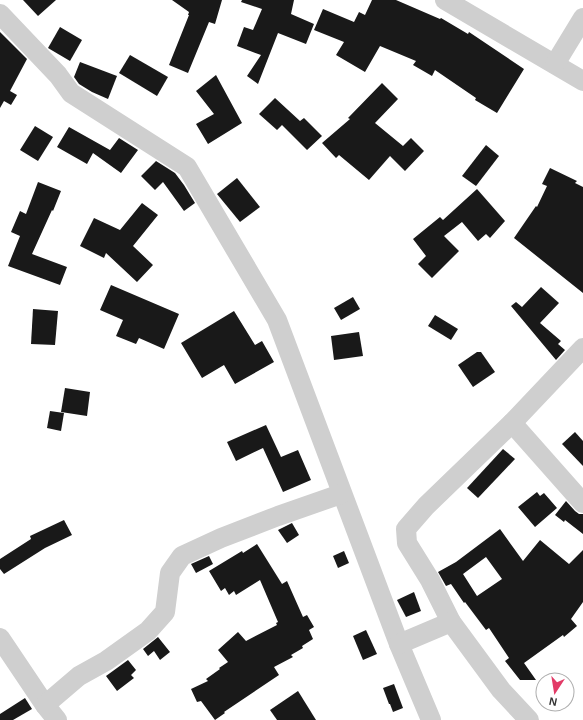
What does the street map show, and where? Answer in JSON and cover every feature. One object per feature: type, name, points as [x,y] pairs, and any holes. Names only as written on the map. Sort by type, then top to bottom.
[{"type":"street","points":[[445,0],[583,81]]},
{"type":"street","points":[[0,14],[58,76],[70,93],[187,167],[277,320],[341,494],[430,720]]},
{"type":"street","points":[[555,64],[583,18]]},
{"type":"street","points":[[529,720],[501,690],[451,622],[430,580],[408,543],[406,528],[442,490],[512,423],[583,348]]},
{"type":"street","points":[[512,423],[583,503]]},
{"type":"street","points":[[0,638],[49,715],[79,676],[106,661],[148,631],[165,612],[170,573],[182,556],[221,538],[341,494]]},
{"type":"street","points":[[399,644],[451,622]]},
{"type":"building","points":[[23,0],[56,0],[38,16]]},
{"type":"building","points":[[172,0],[222,0],[215,24],[209,22],[188,73],[169,65],[189,15],[189,12]]},
{"type":"building","points":[[242,0],[294,0],[291,14],[314,24],[306,44],[278,33],[258,84],[247,76],[261,55],[237,46],[244,27],[253,30],[262,9],[241,2]]},
{"type":"building","points":[[372,0],[396,0],[440,19],[441,18],[468,34],[469,32],[524,69],[497,113],[475,100],[476,98],[435,70],[432,76],[413,65],[416,61],[380,46],[365,72],[336,55],[344,42],[314,30],[323,9],[354,22],[359,12],[365,15]]},
{"type":"building","points":[[60,27],[82,40],[70,61],[48,48]]},
{"type":"building","points":[[0,32],[27,59],[10,91],[17,95],[11,105],[4,101],[0,108]]},
{"type":"building","points":[[130,55],[168,77],[157,96],[119,73]]},
{"type":"building","points":[[80,62],[117,76],[108,99],[79,84],[74,77]]},
{"type":"building","points":[[216,75],[242,123],[208,144],[196,124],[214,114],[196,91]]},
{"type":"building","points":[[382,83],[398,99],[375,123],[403,146],[411,138],[424,151],[405,171],[390,156],[369,180],[339,155],[336,158],[322,143],[350,119],[348,118]]},
{"type":"building","points":[[275,98],[300,121],[304,118],[322,136],[307,150],[282,125],[277,130],[259,114]]},
{"type":"building","points":[[35,126],[53,137],[38,161],[20,150]]},
{"type":"building","points":[[69,127],[110,150],[119,138],[138,150],[121,173],[93,153],[87,164],[57,147]]},
{"type":"building","points":[[486,145],[499,156],[476,186],[462,176]]},
{"type":"building","points":[[156,161],[175,173],[195,203],[184,211],[163,182],[155,190],[141,176]]},
{"type":"building","points":[[550,168],[577,181],[575,183],[583,187],[583,293],[514,238],[536,206],[537,207],[547,186],[542,184]]},
{"type":"building","points":[[237,178],[260,207],[240,222],[217,194]]},
{"type":"building","points":[[38,182],[61,191],[32,254],[67,267],[60,285],[8,266],[20,236],[11,232],[20,211],[26,214]]},
{"type":"building","points":[[477,189],[505,221],[490,238],[486,234],[478,241],[462,222],[444,236],[459,251],[432,278],[418,264],[426,256],[413,239],[440,217],[443,220]]},
{"type":"building","points":[[142,203],[158,215],[133,246],[153,265],[137,282],[106,253],[104,258],[80,246],[94,218],[120,230]]},
{"type":"building","points":[[111,285],[179,314],[164,349],[139,338],[136,344],[116,336],[123,320],[100,310]]},
{"type":"building","points":[[541,287],[559,303],[540,323],[561,341],[558,344],[565,350],[556,360],[511,306],[516,302],[522,307]]},
{"type":"building","points":[[353,297],[360,309],[341,320],[334,308]]},
{"type":"building","points":[[33,309],[58,311],[55,345],[31,344]]},
{"type":"building","points":[[234,311],[255,345],[262,341],[274,362],[235,384],[224,365],[202,378],[181,343]]},
{"type":"building","points":[[435,315],[458,329],[451,340],[428,326]]},
{"type":"building","points":[[359,332],[363,356],[334,360],[331,336]]},
{"type":"building","points":[[477,352],[481,352],[495,372],[473,387],[458,365]]},
{"type":"building","points":[[65,388],[90,392],[87,416],[61,412]]},
{"type":"building","points":[[50,411],[64,413],[61,431],[47,428]]},
{"type":"building","points":[[266,425],[281,457],[298,450],[311,480],[283,492],[263,448],[236,461],[227,442]]},
{"type":"building","points":[[575,432],[583,441],[583,466],[562,444]]},
{"type":"building","points":[[503,449],[515,459],[478,498],[467,488]]},
{"type":"building","points":[[537,492],[540,496],[544,493],[557,508],[535,527],[518,507]]},
{"type":"building","points":[[566,501],[575,511],[579,514],[583,514],[583,534],[565,520],[564,522],[555,515]]},
{"type":"building","points":[[64,520],[72,535],[45,548],[4,574],[0,569],[0,559],[31,539],[30,536]]},
{"type":"building","points":[[292,523],[299,535],[287,543],[278,530]]},
{"type":"building","points":[[500,529],[523,561],[540,540],[569,564],[583,550],[583,602],[571,619],[577,626],[564,637],[563,635],[524,663],[535,680],[520,680],[505,661],[509,658],[489,628],[486,630],[451,584],[446,586],[438,572],[456,562]],"holes":[[[486,557],[502,579],[477,596],[463,574]]]},
{"type":"building","points":[[257,544],[282,584],[287,581],[303,617],[307,615],[314,627],[309,630],[313,639],[302,646],[303,648],[291,655],[293,657],[274,667],[279,675],[224,712],[225,713],[215,720],[201,701],[197,702],[191,689],[208,681],[206,679],[228,662],[218,650],[238,632],[246,641],[277,625],[276,623],[278,622],[260,580],[236,595],[234,591],[229,595],[225,588],[221,591],[209,571],[242,551],[243,553]]},
{"type":"building","points":[[344,551],[349,563],[338,568],[333,556]]},
{"type":"building","points":[[209,556],[213,564],[196,573],[191,564]]},
{"type":"building","points":[[414,592],[421,611],[406,617],[397,600]]},
{"type":"building","points":[[366,630],[377,654],[363,660],[353,636]]},
{"type":"building","points":[[158,637],[170,652],[160,660],[154,651],[148,656],[143,649]]},
{"type":"building","points":[[128,660],[136,670],[131,675],[134,678],[117,691],[106,676]]},
{"type":"building","points":[[394,684],[403,708],[393,712],[383,688]]},
{"type":"building","points":[[298,691],[316,720],[277,720],[270,710]]},
{"type":"building","points":[[25,698],[32,709],[13,720],[0,720],[0,714]]}]
